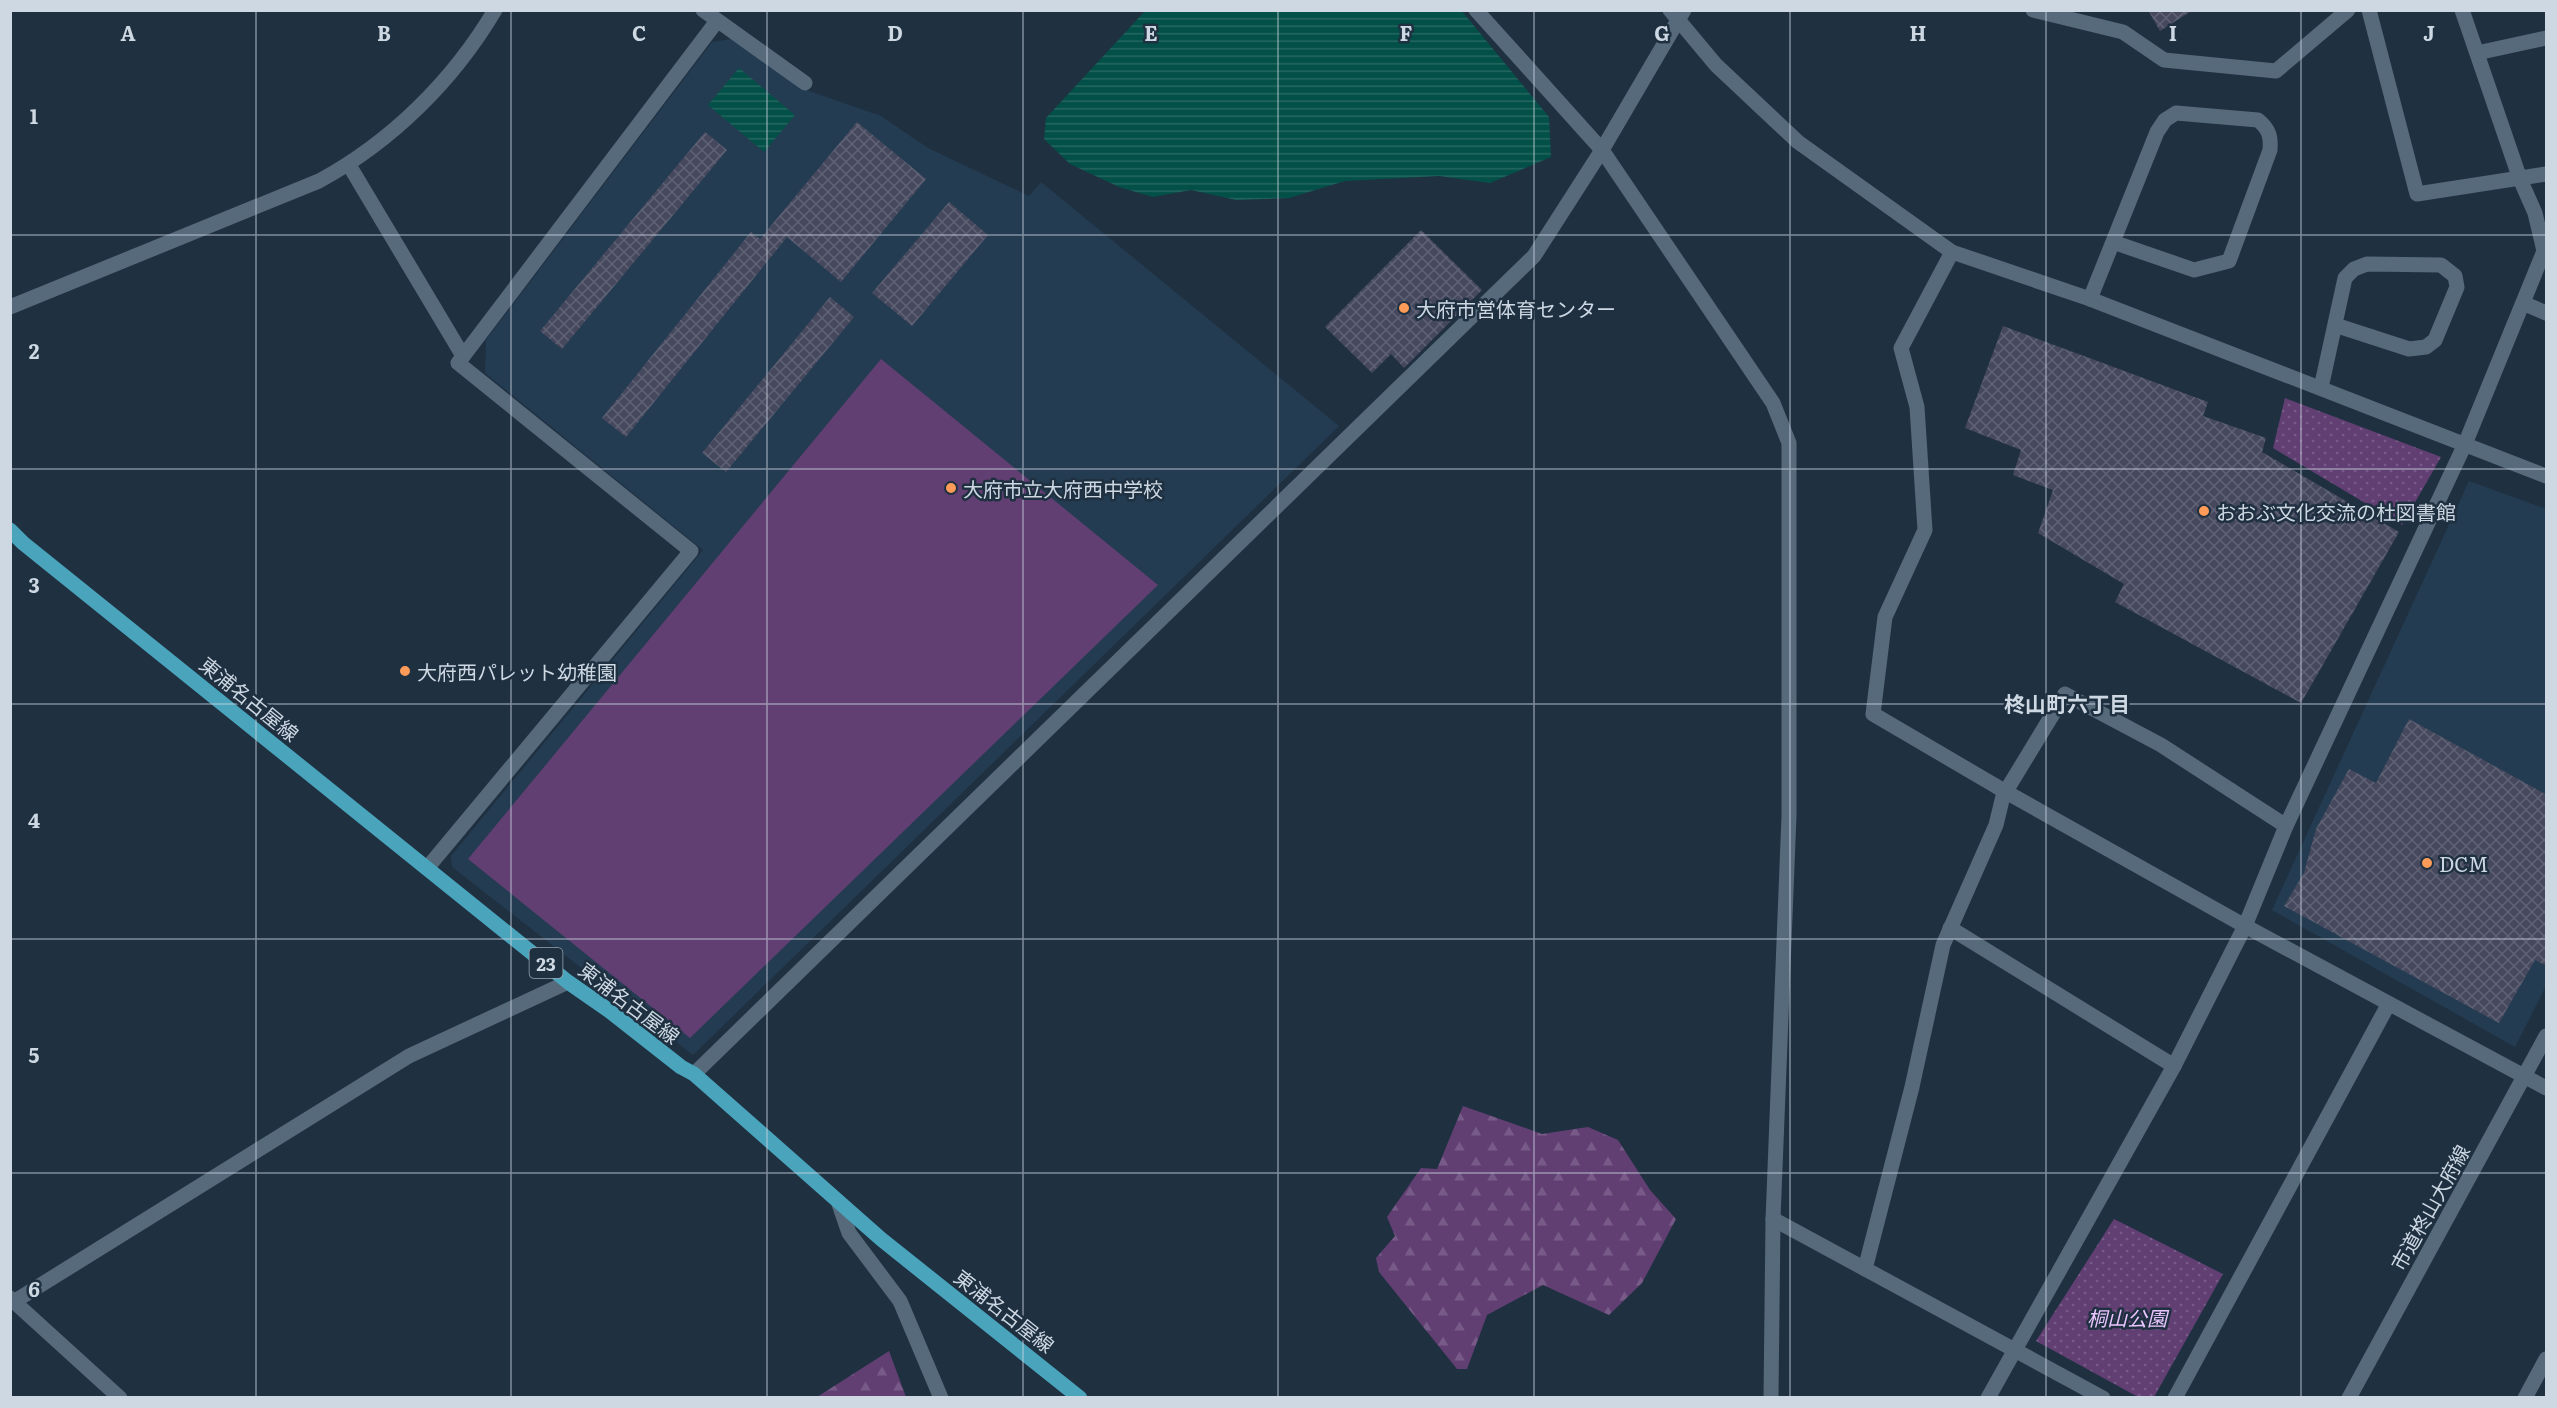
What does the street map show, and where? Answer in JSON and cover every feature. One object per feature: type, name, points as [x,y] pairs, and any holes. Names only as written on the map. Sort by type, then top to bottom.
[{"type":"main road","name":"東浦名古屋線","points":[[10,530],[23,543],[568,982],[694,1074],[839,1203],[1080,1398]]},
{"type":"street","points":[[10,308],[308,185],[349,165],[408,119],[476,43],[495,10]]},
{"type":"street","points":[[703,10],[804,83]]},
{"type":"street","points":[[1476,10],[1602,150],[1773,403],[1789,443],[1789,816],[1773,1219],[1771,1398]]},
{"type":"street","points":[[2033,10],[2123,32],[2164,60],[2276,71],[2348,10]]},
{"type":"street","points":[[2369,10],[2417,194],[2547,174]]},
{"type":"street","points":[[1988,1398],[2174,1066],[2245,926],[2286,826],[2465,444],[2544,251],[2535,213],[2520,179],[2462,10]]},
{"type":"street","points":[[694,1074],[1534,256],[1602,150],[1677,14],[1716,65],[1797,142],[1952,252],[2090,299],[2547,476]]},
{"type":"street","points":[[428,867],[691,551],[458,363],[717,21]]},
{"type":"street","points":[[2477,53],[2547,38]]},
{"type":"street","points":[[2090,299],[2157,132],[2165,120],[2176,113],[2258,120],[2267,128],[2271,137],[2270,150],[2229,261],[2194,270],[2113,242]]},
{"type":"street","points":[[349,165],[463,356]]},
{"type":"street","points":[[1952,252],[1901,348],[1917,407],[1925,530],[1885,617],[1873,714],[2006,792],[2245,926],[2388,1005],[2547,1088]]},
{"type":"street","points":[[2321,388],[2345,278],[2354,269],[2367,264],[2441,265],[2455,276],[2457,287],[2435,339],[2426,347],[2409,349],[2335,325]]},
{"type":"street","points":[[2523,303],[2547,312]]},
{"type":"street","points":[[1865,1269],[1912,1087],[1943,945],[1996,825],[2006,792],[2065,694],[2161,745],[2286,826]]},
{"type":"street","points":[[1950,928],[2174,1066]]},
{"type":"street","points":[[120,1398],[13,1299],[409,1056],[568,982]]},
{"type":"street","points":[[2175,1398],[2388,1005]]},
{"type":"street","name":"市道柊山大府線","points":[[2349,1398],[2547,1036]]},
{"type":"street","points":[[839,1203],[849,1233],[900,1300],[941,1398]]},
{"type":"street","points":[[1773,1219],[2103,1398]]},
{"type":"street","points":[[2525,1398],[2545,1365]]},
{"type":"shaded area","points":[[1461,10],[1549,117],[1551,157],[1490,183],[1439,176],[1345,181],[1289,198],[1236,200],[1191,190],[1153,197],[1119,187],[1070,164],[1044,139],[1046,118],[1145,11]]},
{"type":"shaded area","name":"大府市立大府西中学校","points":[[731,39],[801,88],[881,116],[928,148],[1029,196],[1041,182],[1339,426],[693,1055],[452,867],[451,856],[703,550],[485,373],[486,340],[712,42]]},
{"type":"shaded area","points":[[739,68],[795,115],[764,152],[708,105]]},
{"type":"shaded area","points":[[2469,481],[2546,509],[2546,986],[2515,1047],[2272,910]]},
{"type":"green space","points":[[881,359],[1158,585],[690,1038],[468,859]]},
{"type":"green space","points":[[2285,398],[2441,457],[2402,525],[2273,448]]},
{"type":"green space","points":[[1463,1106],[1542,1134],[1588,1127],[1618,1140],[1650,1190],[1676,1219],[1642,1283],[1609,1315],[1543,1285],[1487,1315],[1467,1369],[1457,1369],[1379,1272],[1376,1258],[1395,1236],[1387,1217],[1421,1168],[1437,1169]]},
{"type":"green space","name":"桐山公園","points":[[2114,1219],[2223,1274],[2154,1397],[2138,1397],[2036,1341]]},
{"type":"green space","points":[[889,1351],[906,1397],[817,1397]]},
{"type":"building","points":[[2148,10],[2193,10],[2160,31]]},
{"type":"building","points":[[857,122],[926,179],[841,282],[787,237],[626,437],[602,418],[751,232],[760,239]]},
{"type":"building","points":[[705,132],[727,150],[562,349],[540,331]]},
{"type":"building","points":[[949,202],[988,235],[912,326],[872,293]]},
{"type":"building","name":"大府市営体育センター","points":[[1421,230],[1482,290],[1404,368],[1391,354],[1372,373],[1325,327]]},
{"type":"building","points":[[830,297],[854,317],[726,472],[702,453]]},
{"type":"building","name":"おおぶ文化交流の杜図書館","points":[[2003,326],[2208,402],[2203,416],[2266,438],[2262,452],[2399,532],[2301,703],[2115,602],[2124,584],[2038,533],[2053,490],[2013,475],[2021,450],[1965,428]]},
{"type":"building","name":"DCM","points":[[2409,719],[2547,795],[2547,966],[2535,960],[2499,1023],[2284,906],[2304,873],[2316,829],[2349,769],[2376,783]]},
{"type":"place","name":"大府市営体育センター","points":[[1404,308]]},
{"type":"place","name":"大府市立大府西中学校","points":[[951,488]]},
{"type":"place","name":"おおぶ文化交流の杜図書館","points":[[2204,511]]},
{"type":"place","name":"大府西パレット幼稚園","points":[[405,671]]},
{"type":"place","name":"DCM","points":[[2427,863]]},
{"type":"district","name":"柊山町六丁目","points":[[2067,702]]}]
